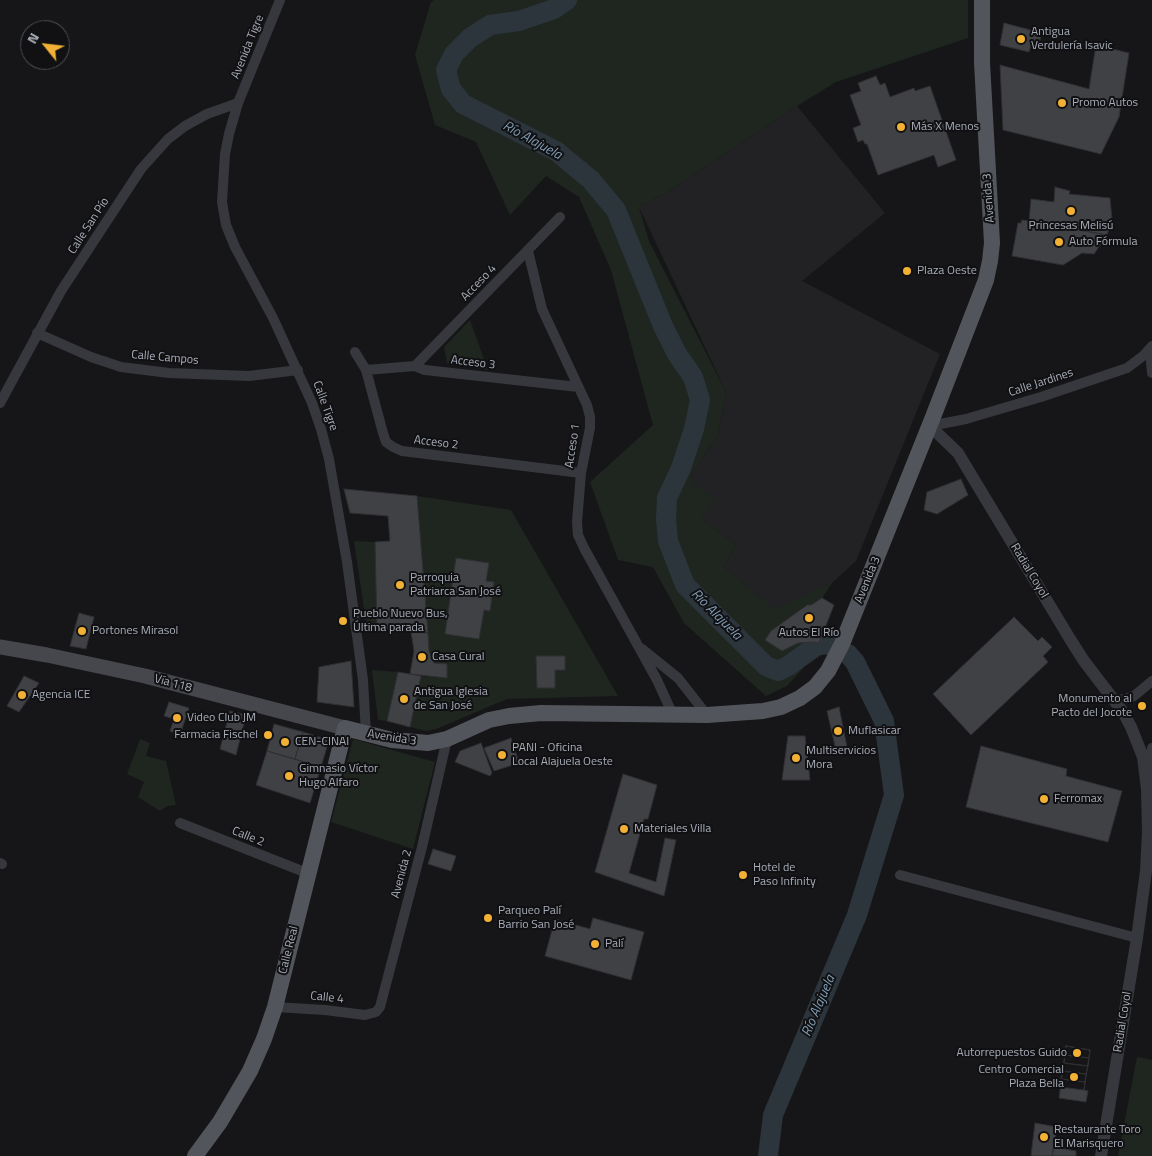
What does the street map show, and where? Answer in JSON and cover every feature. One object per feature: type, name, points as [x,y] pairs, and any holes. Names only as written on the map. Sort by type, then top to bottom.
[{"type":"main road","name":"Avenida 3","points":[[345,728],[412,743],[428,743],[447,740],[489,720],[509,716],[541,713],[707,715],[763,711],[790,703],[808,693],[822,680],[836,659],[930,426],[979,302],[990,261],[992,227],[982,63],[982,0]]},
{"type":"main road","name":"Vía 118","points":[[0,647],[145,676],[345,728]]},
{"type":"main road","name":"Calle Real","points":[[195,1156],[220,1122],[250,1072],[275,1006],[345,728]]},
{"type":"street","name":"Avenida Tigre","points":[[238,103],[280,0]]},
{"type":"street","name":"Calle San Pío","points":[[0,403],[61,291],[141,169],[155,152],[185,126],[208,114],[238,103]]},
{"type":"street","name":"Calle Tigre","points":[[238,103],[225,154],[222,202],[226,225],[235,248],[273,318],[298,370],[312,403],[329,458],[363,680],[366,734]]},
{"type":"street","name":"Acceso 4","points":[[415,366],[560,217]]},
{"type":"street","name":"Acceso 1","points":[[528,251],[542,309],[587,405],[590,417],[581,473],[577,522],[578,535],[657,680],[672,715]]},
{"type":"street","name":"Calle Campos","points":[[37,333],[91,357],[120,367],[169,373],[249,376],[298,370]]},
{"type":"street","name":"Calle Jardines","points":[[930,426],[966,419],[1041,397],[1126,368],[1136,362],[1151,348]]},
{"type":"street","points":[[1151,348],[1152,373]]},
{"type":"street","name":"Acceso 2","points":[[355,352],[366,370],[386,442],[392,447],[402,451],[581,473]]},
{"type":"street","name":"Acceso 3","points":[[366,370],[415,366],[425,370],[578,387]]},
{"type":"street","name":"Radial Coyol","points":[[930,426],[958,453],[1084,661],[1138,731],[1146,749],[1150,778],[1148,851],[1144,888]]},
{"type":"street","name":"Acceso 1","points":[[636,643],[678,678],[707,715]]},
{"type":"street","points":[[1114,700],[1134,696],[1152,681]]},
{"type":"street","name":"Radial Coyol","points":[[1127,718],[1138,742],[1150,778]]},
{"type":"street","name":"Avenida 2","points":[[376,1012],[383,1002],[447,740]]},
{"type":"street","points":[[1150,778],[1152,748]]},
{"type":"street","name":"Radial Coyol","points":[[1101,1156],[1150,852],[1152,816]]},
{"type":"street","name":"Calle 2","points":[[180,823],[307,873]]},
{"type":"street","points":[[900,875],[1137,938]]},
{"type":"street","name":"Calle 4","points":[[275,1006],[364,1015],[376,1012]]},
{"type":"shaded area","points":[[434,0],[968,0],[968,38],[836,82],[664,194],[639,207],[649,241],[726,392],[718,434],[691,475],[694,485],[714,498],[701,519],[736,544],[724,567],[774,609],[833,582],[822,598],[811,605],[806,605],[772,631],[765,640],[782,651],[798,643],[830,639],[787,686],[766,696],[684,623],[653,567],[618,560],[590,482],[653,425],[611,270],[579,197],[546,176],[510,215],[476,142],[435,125],[415,55],[431,2]]},
{"type":"shaded area","points":[[797,106],[885,213],[802,281],[940,354],[856,561],[833,582],[774,610],[724,567],[736,544],[701,519],[691,475],[718,434],[726,392],[639,207],[664,194]]},
{"type":"shaded area","points":[[470,320],[488,370],[447,363],[444,347]]},
{"type":"shaded area","points":[[417,496],[511,510],[618,696],[507,699],[436,729],[426,731],[410,727],[421,676],[447,678],[447,665],[434,663],[429,651]]},
{"type":"shaded area","points":[[354,541],[375,542],[377,629],[367,629]]},
{"type":"shaded area","points":[[372,670],[398,672],[387,721],[378,720]]},
{"type":"shaded area","points":[[140,739],[150,743],[146,756],[166,761],[176,805],[167,806],[160,811],[138,797],[144,782],[127,774]]},
{"type":"shaded area","points":[[353,739],[435,762],[413,849],[331,822]]},
{"type":"shaded area","points":[[1137,1057],[1152,1060],[1152,1156],[1118,1156]]},
{"type":"building","name":"Antigua Verdulería Isavic","points":[[1004,23],[1042,33],[1038,47],[1031,45],[1029,52],[1000,45]]},
{"type":"building","name":"Promo Autos","points":[[1096,45],[1129,53],[1119,117],[1101,154],[1003,130],[1000,65],[1089,89]]},
{"type":"building","name":"Más X Menos","points":[[876,76],[880,85],[885,83],[890,97],[914,88],[915,91],[930,86],[956,160],[938,167],[934,155],[878,175],[867,144],[863,140],[858,142],[853,128],[861,125],[850,95],[861,91],[858,83]]},
{"type":"building","name":"Princesas Melisú","points":[[1055,187],[1070,191],[1069,194],[1110,198],[1112,220],[1107,235],[1029,221],[1031,199],[1054,202]]},
{"type":"building","name":"Auto Fórmula","points":[[1022,220],[1107,235],[1094,254],[1082,253],[1063,265],[1012,256],[1018,223],[1021,223]]},
{"type":"building","points":[[961,479],[968,495],[937,514],[924,510],[927,492]]},
{"type":"building","name":"Parroquia Patriarca San José","points":[[344,489],[417,496],[428,633],[377,629],[375,542],[390,541],[388,516],[350,513]]},
{"type":"building","points":[[456,558],[489,563],[486,581],[494,582],[490,611],[484,610],[479,639],[445,634]]},
{"type":"building","name":"Autos El Río","points":[[822,598],[834,605],[819,643],[798,643],[782,651],[765,640],[771,631],[807,605],[811,605]]},
{"type":"building","name":"Portones Mirasol","points":[[79,613],[94,617],[86,649],[70,646]]},
{"type":"building","points":[[1014,617],[1038,641],[1042,637],[1052,647],[1043,656],[1048,662],[971,735],[933,694]]},
{"type":"building","name":"Casa Cural","points":[[411,632],[428,633],[429,651],[434,663],[447,664],[447,678],[410,674],[414,651]]},
{"type":"building","points":[[536,656],[565,656],[565,670],[555,670],[555,688],[537,688]]},
{"type":"building","points":[[351,661],[354,707],[317,702],[319,667]]},
{"type":"building","name":"Antigua Iglesia de San José","points":[[398,672],[421,676],[410,727],[387,721]]},
{"type":"building","name":"Agencia ICE","points":[[24,676],[39,683],[19,712],[7,706]]},
{"type":"building","name":"Video Club JM","points":[[169,702],[189,708],[180,735],[170,731],[174,719],[164,716]]},
{"type":"building","name":"Muflasicar","points":[[839,707],[848,752],[837,755],[827,711]]},
{"type":"building","points":[[230,711],[246,715],[236,755],[220,749]]},
{"type":"building","name":"CEN-CINAI","points":[[274,724],[303,732],[295,759],[267,751]]},
{"type":"building","points":[[303,732],[329,740],[321,767],[295,759]]},
{"type":"building","name":"Multiservicios Mora","points":[[788,736],[805,736],[810,780],[782,780]]},
{"type":"building","name":"PANI - Oficina Local Alajuela Oeste","points":[[511,738],[519,763],[494,771],[484,748]]},
{"type":"building","points":[[481,743],[492,773],[490,776],[455,762],[460,751]]},
{"type":"building","name":"Ferromax","points":[[981,746],[1067,769],[1066,776],[1122,791],[1108,842],[966,807]]},
{"type":"building","name":"Gimnasio Víctor Hugo Alfaro","points":[[267,751],[321,767],[310,803],[256,785]]},
{"type":"building","name":"Materiales Villa","points":[[623,774],[657,785],[648,819],[644,819],[629,873],[656,882],[665,838],[676,840],[664,896],[595,872]]},
{"type":"building","points":[[433,849],[456,856],[451,871],[428,864]]},
{"type":"building","name":"Palí","points":[[593,918],[644,932],[631,980],[545,956],[555,919],[590,929]]},
{"type":"building","name":"Centro Comercial Plaza Bella","points":[[1066,1046],[1090,1050],[1084,1090],[1088,1091],[1086,1102],[1059,1098]]},
{"type":"building","name":"Autorrepuestos Guido","points":[[1066,1046],[1090,1050],[1089,1058],[1065,1055]]},
{"type":"building","points":[[1065,1055],[1089,1058],[1088,1066],[1064,1063]]},
{"type":"building","points":[[1064,1063],[1088,1066],[1086,1074],[1062,1071]]},
{"type":"building","points":[[1062,1071],[1086,1074],[1085,1082],[1061,1079]]},
{"type":"building","points":[[1061,1079],[1085,1082],[1084,1090],[1060,1087]]},
{"type":"building","name":"Restaurante Toro El Marisquero","points":[[1035,1123],[1057,1127],[1052,1156],[1031,1156]]},
{"type":"building","points":[[1054,1147],[1076,1151],[1076,1156],[1052,1156]]},
{"type":"waterway","name":"Río Alajuela","points":[[567,0],[554,9],[519,21],[490,25],[470,38],[454,54],[446,70],[451,89],[463,104],[556,151],[591,180],[616,210],[663,326],[677,354],[693,377],[700,400],[694,429],[681,468],[667,498],[668,541],[685,585],[766,666],[778,671],[816,646],[827,644],[848,654],[855,662],[884,721],[894,795],[857,915],[773,1115],[768,1156]]},
{"type":"place","name":"Antigua Verdulería Isavic","points":[[1021,39]]},
{"type":"place","name":"Promo Autos","points":[[1062,103]]},
{"type":"place","name":"Más X Menos","points":[[901,127]]},
{"type":"place","name":"Princesas Melisú","points":[[1071,211]]},
{"type":"place","name":"Auto Fórmula","points":[[1059,242]]},
{"type":"place","name":"Plaza Oeste","points":[[907,271]]},
{"type":"place","name":"Parroquia Patriarca San José","points":[[400,585]]},
{"type":"place","name":"Autos El Río","points":[[809,618]]},
{"type":"place","name":"Pueblo Nuevo Bus, Última parada","points":[[343,621]]},
{"type":"place","name":"Portones Mirasol","points":[[82,631]]},
{"type":"place","name":"Casa Cural","points":[[422,657]]},
{"type":"place","name":"Agencia ICE","points":[[22,695]]},
{"type":"place","name":"Antigua Iglesia de San José","points":[[404,699]]},
{"type":"place","name":"Monumento al Pacto del Jocote","points":[[1142,706]]},
{"type":"place","name":"Video Club JM","points":[[177,718]]},
{"type":"place","name":"Muflasicar","points":[[838,731]]},
{"type":"place","name":"Farmacia Fischel","points":[[268,735]]},
{"type":"place","name":"CEN-CINAI","points":[[285,742]]},
{"type":"place","name":"PANI - Oficina Local Alajuela Oeste","points":[[502,755]]},
{"type":"place","name":"Multiservicios Mora","points":[[796,758]]},
{"type":"place","name":"Gimnasio Víctor Hugo Alfaro","points":[[289,776]]},
{"type":"place","name":"Ferromax","points":[[1044,799]]},
{"type":"place","name":"Materiales Villa","points":[[624,829]]},
{"type":"place","name":"Hotel de Paso Infinity","points":[[743,875]]},
{"type":"place","name":"Parqueo Palí Barrio San José","points":[[488,918]]},
{"type":"place","name":"Palí","points":[[595,944]]},
{"type":"place","name":"Autorrepuestos Guido","points":[[1077,1053]]},
{"type":"place","name":"Centro Comercial Plaza Bella","points":[[1074,1077]]},
{"type":"place","name":"Restaurante Toro El Marisquero","points":[[1044,1137]]}]
